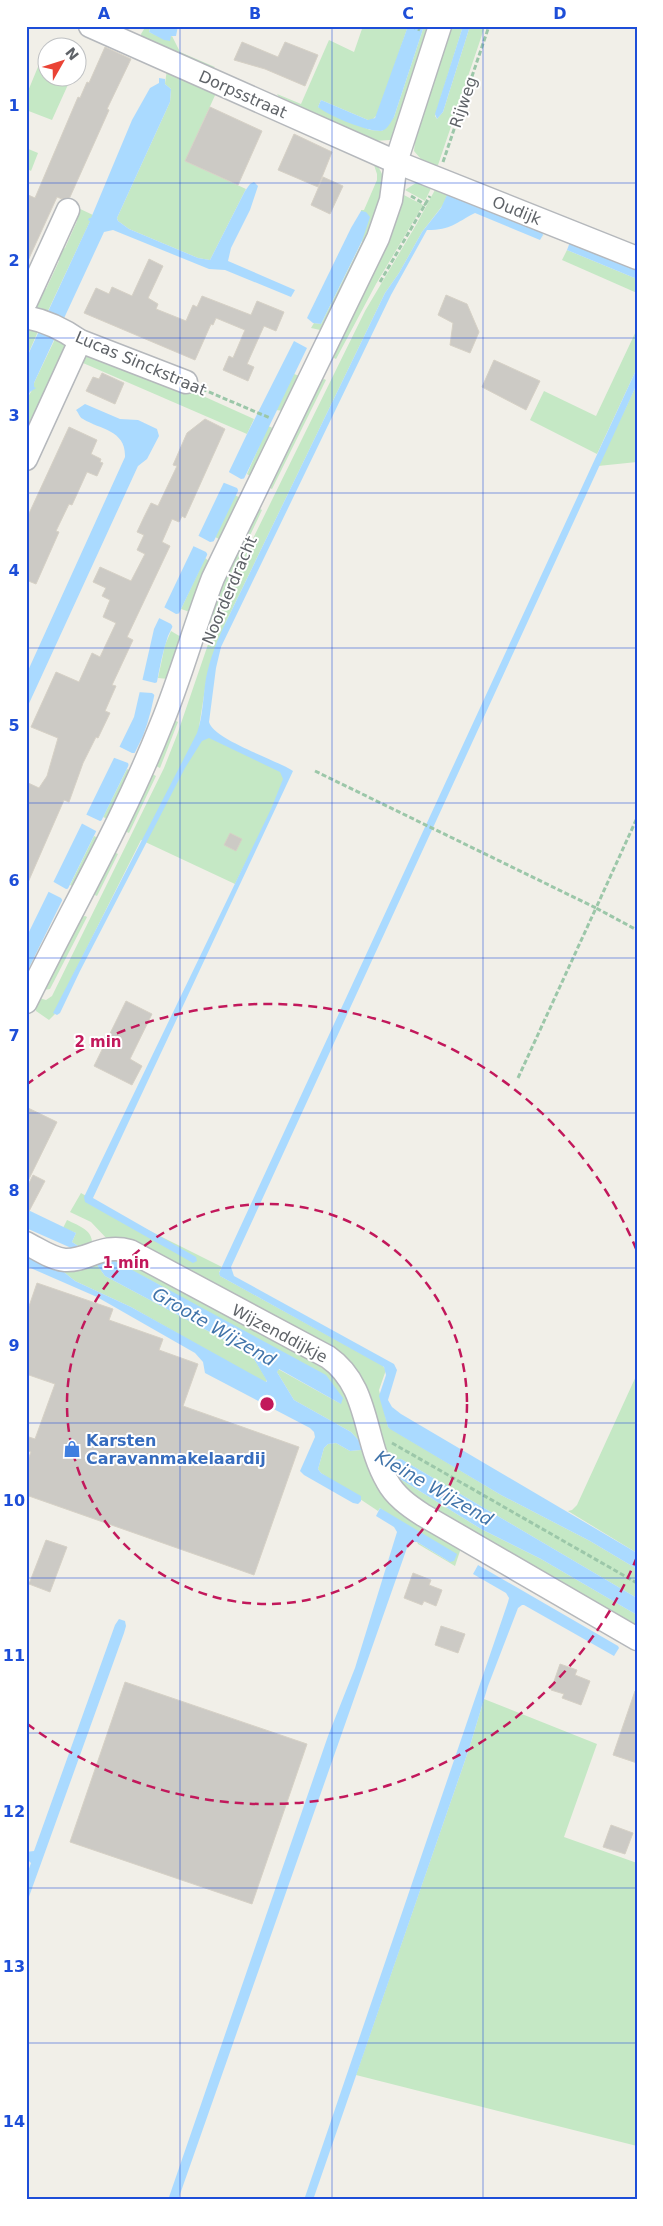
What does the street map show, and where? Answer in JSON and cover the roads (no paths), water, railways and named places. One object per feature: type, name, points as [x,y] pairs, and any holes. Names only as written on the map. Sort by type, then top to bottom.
[{"type":"street","name":"Dorpsstraat","points":[[90,26],[396,162]]},
{"type":"street","points":[[396,162],[440,26]]},
{"type":"street","name":"Oudijk","points":[[396,162],[637,258]]},
{"type":"street","name":"Noorderdracht","points":[[28,995],[117,825],[162,725],[197,617],[213,578],[378,238],[391,200],[396,162]]},
{"type":"street","points":[[31,313],[68,210]]},
{"type":"street","name":"Lucas Sinckstraat","points":[[31,313],[72,336],[186,382]]},
{"type":"street","points":[[26,459],[72,336]]},
{"type":"street","name":"Wijzenddijkje","points":[[26,1243],[56,1258],[73,1259],[112,1248],[130,1251],[328,1357],[343,1369],[354,1385],[380,1466],[392,1488],[417,1511],[637,1639]]},
{"type":"water","points":[[151,26],[178,26],[176,36],[171,36],[170,41],[149,32]]},
{"type":"water","points":[[408,26],[424,26],[394,117],[385,130],[375,130],[349,123],[318,107],[321,100],[368,120],[375,118]]},
{"type":"water","points":[[463,26],[470,26],[443,112],[437,119],[435,114]]},
{"type":"water","points":[[159,78],[165,79],[165,84],[171,89],[170,102],[117,218],[118,221],[129,229],[198,258],[210,260],[245,191],[254,182],[258,186],[250,210],[231,248],[228,261],[295,290],[291,297],[225,270],[209,269],[113,230],[104,232],[34,383],[36,388],[30,392],[26,400],[26,359],[90,221],[88,220],[91,218],[132,120],[150,88],[159,83]]},
{"type":"water","points":[[447,195],[542,231],[543,235],[540,240],[475,213],[448,227],[427,230],[391,295],[221,647],[216,668],[209,722],[213,729],[234,743],[293,771],[93,1198],[196,1257],[197,1261],[193,1263],[85,1202],[84,1197],[271,809],[283,779],[280,772],[209,738],[202,741],[185,768],[60,1013],[57,1015],[53,1013],[197,733],[208,671],[223,629],[385,293],[399,273],[422,232],[441,208]]},
{"type":"water","points":[[361,211],[366,212],[370,217],[362,241],[321,324],[313,323],[307,318]]},
{"type":"water","points":[[570,242],[637,270],[637,279],[567,250]]},
{"type":"water","points":[[294,341],[307,348],[168,636],[161,660],[151,711],[143,736],[26,974],[26,938],[134,717],[154,629],[247,434]]},
{"type":"water","points":[[637,368],[637,384],[231,1267],[234,1276],[394,1364],[397,1370],[388,1400],[392,1407],[637,1553],[637,1569],[590,1541],[501,1495],[390,1429],[379,1396],[386,1375],[384,1367],[220,1276],[219,1273]]},
{"type":"water","points":[[85,404],[120,419],[138,420],[157,429],[159,436],[147,459],[138,466],[26,710],[26,675],[125,457],[124,448],[117,436],[81,417],[76,410]]},
{"type":"water","points":[[26,1209],[76,1233],[72,1242],[100,1260],[110,1259],[123,1265],[326,1375],[343,1398],[341,1404],[279,1369],[277,1372],[294,1400],[351,1432],[363,1445],[393,1460],[401,1459],[637,1598],[637,1615],[541,1559],[481,1529],[397,1477],[391,1465],[361,1450],[350,1451],[336,1443],[328,1444],[324,1448],[318,1469],[321,1473],[361,1496],[361,1501],[358,1504],[304,1475],[300,1471],[315,1437],[314,1432],[310,1428],[205,1373],[203,1362],[195,1353],[97,1297],[26,1266],[26,1253],[59,1268],[75,1281],[131,1307],[266,1382],[251,1354],[105,1276],[97,1265],[69,1247],[26,1228]]},
{"type":"water","points":[[380,1508],[457,1554],[454,1561],[450,1562],[417,1542],[411,1542],[408,1545],[178,2200],[168,2200],[328,1736],[355,1668],[397,1532],[394,1527],[376,1516]]},
{"type":"water","points":[[478,1565],[619,1648],[614,1656],[524,1605],[518,1608],[488,1686],[469,1749],[313,2200],[304,2200],[508,1602],[509,1598],[506,1593],[473,1574]]},
{"type":"water","points":[[119,1619],[125,1621],[124,1633],[26,1905],[26,1877],[31,1863],[26,1858],[26,1852],[34,1851],[115,1625]]},
{"type":"place","name":"Karsten Caravanmakelaardij","points":[[72,1449]]},
{"type":"water label","name":"Groote Wijzend","points":[[214,1327]]},
{"type":"water label","name":"Kleine Wijzend","points":[[434,1488]]}]
